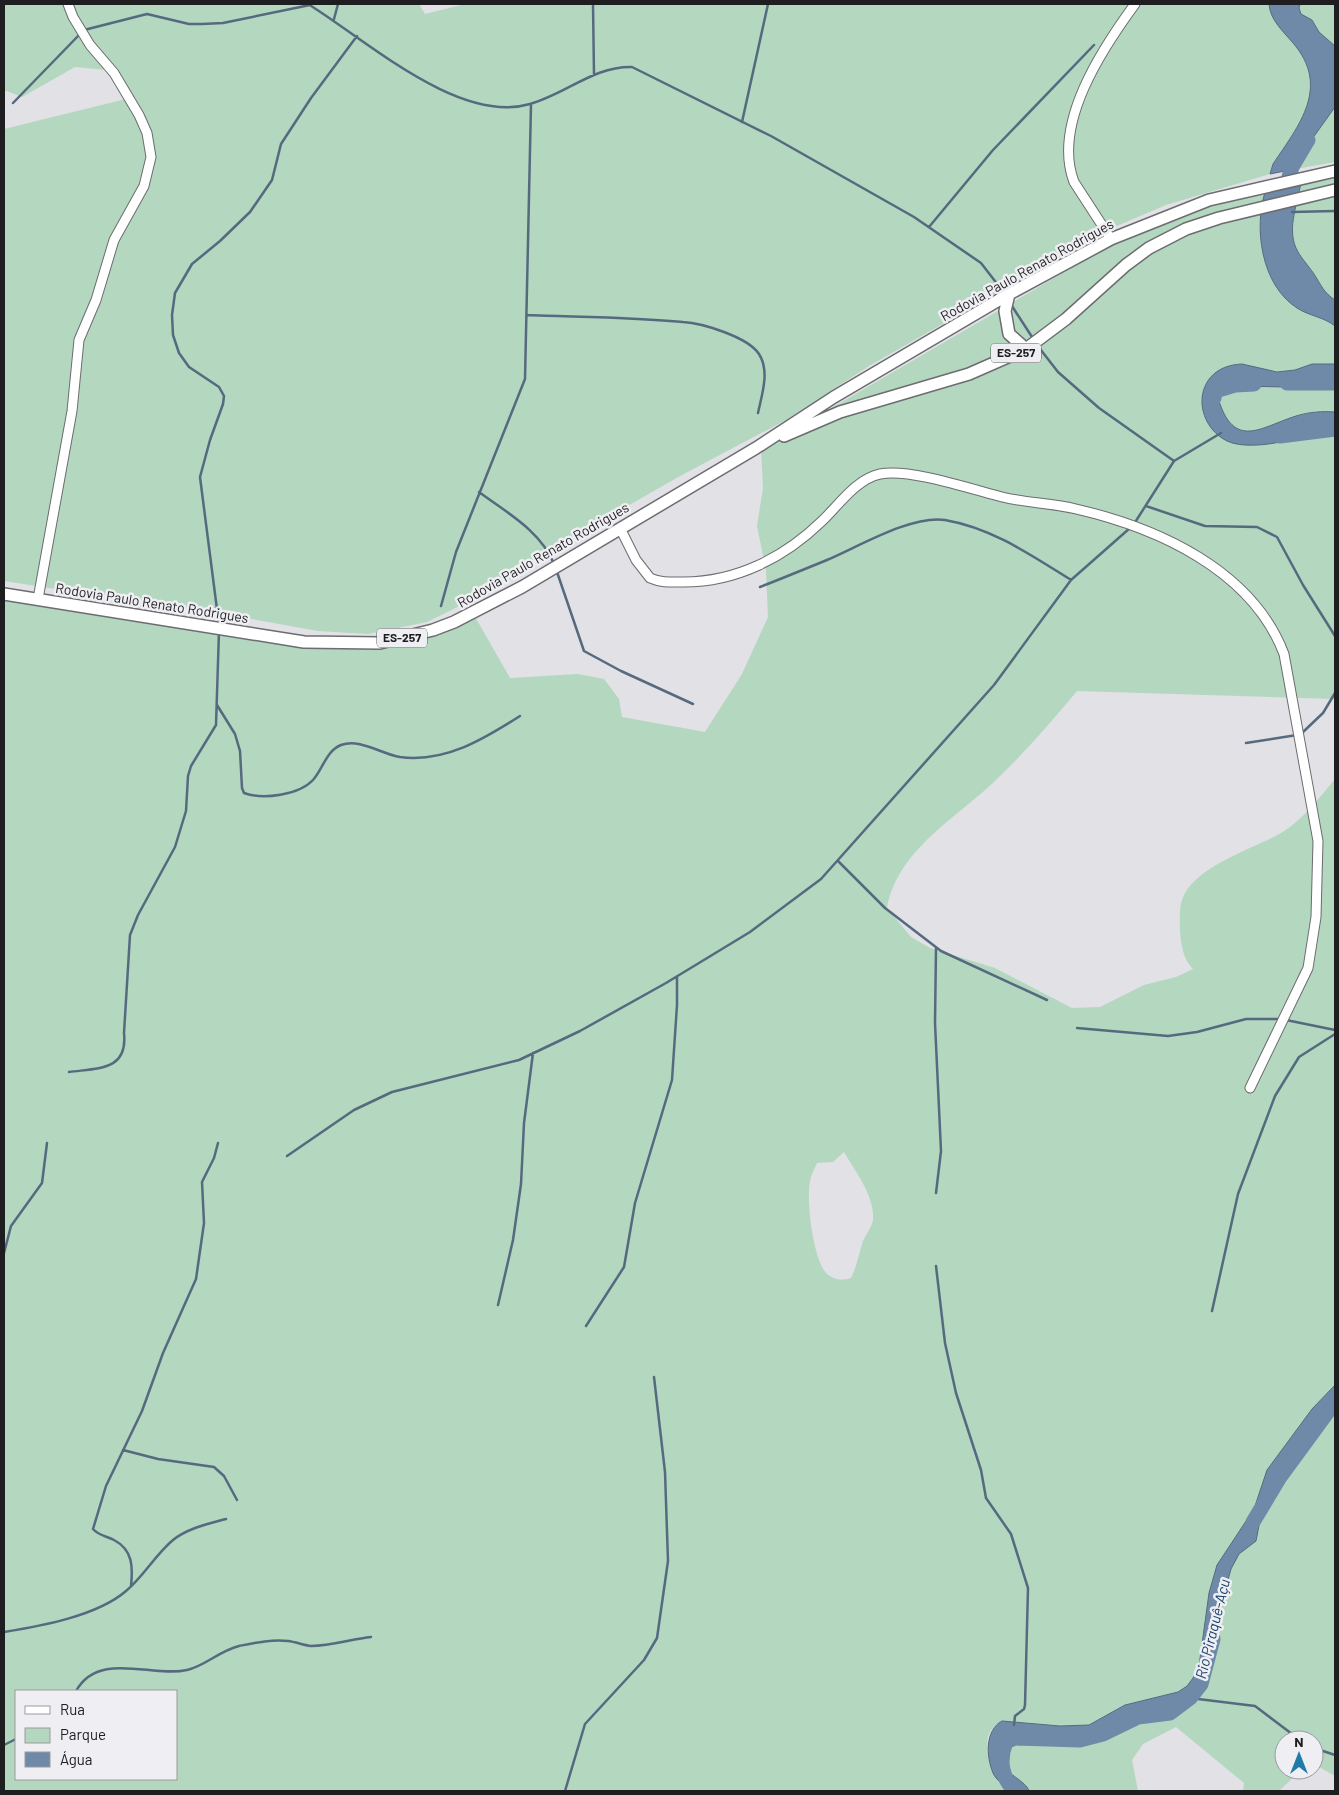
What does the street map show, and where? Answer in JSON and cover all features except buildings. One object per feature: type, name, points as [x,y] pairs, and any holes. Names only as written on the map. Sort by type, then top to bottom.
[{"type":"main road","name":"Rodovia Paulo Renato Rodrigues","points":[[4,594],[304,642],[380,643],[411,636],[454,622],[522,587],[756,448],[834,397],[1010,294],[1111,239],[1180,210],[1307,176],[1335,171]]},
{"type":"main road","name":"Rodovia Paulo Renato Rodrigues","points":[[756,448],[840,412],[969,374],[1026,349],[1066,319],[1098,289],[1149,248],[1186,229],[1306,196],[1335,190]]},
{"type":"main road","points":[[1010,294],[1005,311],[1007,327],[1013,340],[1026,349]]},
{"type":"street","points":[[38,599],[72,411],[79,340],[96,300],[114,240],[144,186],[151,157],[147,133],[139,115],[114,73],[90,45],[73,17],[68,4]]},
{"type":"street","points":[[1111,239],[1074,182],[1070,172],[1069,152],[1072,125],[1084,86],[1135,4]]},
{"type":"street","points":[[620,528],[636,560],[650,578],[670,582],[718,580],[742,573],[781,553],[820,523],[868,479],[878,474],[900,474],[1005,497],[1074,508],[1124,522],[1154,534],[1201,558],[1226,576],[1258,609],[1277,637],[1284,654],[1318,842],[1316,917],[1308,968],[1250,1088]]},
{"type":"green space","points":[[4,4],[419,4],[425,14],[465,4],[1269,4],[1274,20],[1304,59],[1310,75],[1310,90],[1301,120],[1273,164],[1270,174],[1166,205],[1105,231],[869,366],[784,421],[680,476],[610,516],[494,589],[427,622],[368,634],[318,631],[246,618],[4,581],[4,129],[130,98],[118,71],[75,67],[22,97],[4,90]]},
{"type":"green space","points":[[1300,4],[1335,4],[1335,46],[1319,32],[1312,20],[1301,14]]},
{"type":"green space","points":[[1335,107],[1335,162],[1290,170]]},
{"type":"green space","points":[[1335,176],[1335,300],[1323,293],[1318,281],[1295,247],[1293,235],[1294,216],[1301,182]]},
{"type":"green space","points":[[1266,189],[1260,220],[1261,237],[1263,254],[1275,285],[1285,298],[1297,308],[1335,326],[1335,364],[1312,364],[1295,370],[1277,372],[1232,365],[1214,375],[1208,381],[1202,394],[1202,402],[1208,422],[1258,444],[1284,441],[1312,431],[1335,432],[1335,699],[1077,691],[1009,767],[983,792],[932,835],[917,851],[893,887],[887,908],[911,937],[930,948],[995,968],[1072,1008],[1100,1007],[1144,985],[1176,977],[1193,969],[1185,956],[1180,931],[1181,903],[1189,888],[1211,868],[1289,828],[1310,808],[1335,779],[1335,1385],[1312,1409],[1267,1470],[1254,1509],[1217,1565],[1209,1593],[1199,1666],[1193,1678],[1178,1692],[1125,1705],[1089,1725],[1060,1726],[1002,1721],[993,1728],[988,1736],[987,1745],[993,1765],[1009,1791],[4,1791],[4,595],[369,648],[474,615],[510,678],[578,674],[604,679],[619,699],[622,717],[705,732],[742,674],[768,617],[766,570],[757,526],[763,488],[761,449],[1111,245],[1207,206]],"holes":[[[844,1152],[859,1176],[871,1202],[873,1220],[863,1241],[851,1278],[841,1280],[826,1273],[817,1255],[810,1215],[809,1190],[817,1163],[833,1162]]]},
{"type":"green space","points":[[1324,380],[1335,386],[1335,412],[1320,412],[1296,416],[1250,431],[1240,430],[1232,425],[1218,398],[1222,390],[1228,386],[1287,387]]},
{"type":"green space","points":[[1335,1398],[1335,1776],[1324,1770],[1324,1730],[1274,1730],[1274,1780],[1291,1780],[1279,1791],[1243,1791],[1244,1783],[1176,1727],[1143,1744],[1132,1760],[1138,1791],[1029,1791],[1028,1788],[1008,1772],[999,1758],[1002,1743],[1008,1735],[1049,1740],[1085,1741],[1113,1729],[1131,1718],[1166,1710],[1189,1695],[1198,1684],[1215,1646],[1223,1598],[1231,1569],[1239,1554],[1258,1529],[1263,1505],[1288,1462]]},
{"type":"water","points":[[1269,4],[1300,4],[1301,14],[1312,20],[1319,32],[1335,46],[1335,107],[1290,170],[1270,174],[1273,164],[1301,120],[1310,90],[1310,75],[1304,59],[1274,20]]},
{"type":"water","points":[[1301,182],[1294,215],[1294,240],[1300,255],[1328,295],[1335,300],[1335,326],[1302,311],[1285,298],[1275,285],[1263,254],[1260,220],[1266,189]]},
{"type":"water","points":[[1242,364],[1277,372],[1295,370],[1312,364],[1335,364],[1335,386],[1317,380],[1287,387],[1232,386],[1222,390],[1218,398],[1232,425],[1240,430],[1250,431],[1296,416],[1320,412],[1335,412],[1335,432],[1305,432],[1284,441],[1255,445],[1233,443],[1215,433],[1207,422],[1203,409],[1202,396],[1206,384],[1214,374],[1226,367]]},
{"type":"water","points":[[1335,1385],[1335,1398],[1294,1453],[1263,1505],[1256,1541],[1239,1554],[1231,1569],[1223,1598],[1215,1646],[1198,1684],[1183,1700],[1166,1710],[1131,1718],[1104,1735],[1085,1741],[1049,1740],[1008,1735],[1000,1746],[998,1755],[1000,1762],[1029,1791],[1009,1791],[993,1773],[988,1751],[992,1731],[1002,1721],[1060,1726],[1089,1725],[1125,1705],[1178,1692],[1187,1686],[1199,1666],[1209,1593],[1217,1565],[1254,1509],[1267,1470],[1312,1409]]},
{"type":"waterway","points":[[308,4],[414,75],[444,91],[473,102],[502,107],[530,104],[605,71],[632,67],[771,136],[914,217],[981,263],[1005,294]]},
{"type":"waterway","points":[[334,19],[338,4]]},
{"type":"waterway","points":[[593,4],[594,75]]},
{"type":"waterway","points":[[742,122],[768,4]]},
{"type":"waterway","points":[[84,30],[147,14],[189,24],[223,23],[310,5]]},
{"type":"waterway","points":[[13,103],[80,34]]},
{"type":"waterway","points":[[219,625],[200,477],[224,396],[219,387],[189,367],[179,353],[173,335],[172,315],[175,293],[192,264],[220,241],[250,212],[272,180],[281,144],[311,98],[357,36]]},
{"type":"waterway","points":[[929,227],[993,150],[1094,45]]},
{"type":"waterway","points":[[441,606],[456,552],[525,379],[531,104]]},
{"type":"waterway","name":"Rio Piraquê-Açu","points":[[1284,194],[1292,167],[1308,140]]},
{"type":"waterway","points":[[1292,212],[1335,211]]},
{"type":"waterway","points":[[1010,303],[1034,340]]},
{"type":"waterway","points":[[527,315],[664,320],[691,323],[724,332],[753,348],[759,354],[762,361],[765,375],[758,413]]},
{"type":"waterway","points":[[1037,345],[1058,372],[1099,408],[1174,461]]},
{"type":"waterway","name":"Rio Piraquê-Açu","points":[[1287,383],[1335,383]]},
{"type":"waterway","name":"Rio Piraquê-Açu","points":[[1214,398],[1215,391],[1235,385],[1254,384]]},
{"type":"waterway","name":"Rio Piraquê-Açu","points":[[1280,436],[1335,429]]},
{"type":"waterway","points":[[1134,524],[1174,461],[1221,433]]},
{"type":"waterway","points":[[479,492],[532,532],[548,552],[554,564]]},
{"type":"waterway","points":[[1146,506],[1205,526],[1257,527],[1277,537],[1303,585],[1335,636]]},
{"type":"waterway","points":[[760,587],[827,560],[885,533],[917,522],[931,520],[945,520],[979,529],[1026,552],[1071,580]]},
{"type":"waterway","points":[[287,1156],[354,1110],[392,1092],[519,1060],[580,1031],[666,983],[750,932],[821,879],[994,685],[1071,580],[1130,528]]},
{"type":"waterway","points":[[557,572],[584,651],[621,671],[693,704]]},
{"type":"waterway","points":[[69,1072],[100,1068],[116,1061],[121,1055],[124,1045],[130,935],[138,915],[175,847],[186,811],[188,776],[191,766],[216,725],[219,631]]},
{"type":"waterway","points":[[1302,733],[1323,713],[1335,693]]},
{"type":"waterway","points":[[217,705],[235,734],[240,751],[242,788],[244,793],[261,796],[290,793],[307,785],[316,776],[332,751],[341,745],[348,743],[363,745],[400,757],[417,758],[433,756],[448,753],[478,741],[520,716]]},
{"type":"waterway","points":[[1246,743],[1297,735]]},
{"type":"waterway","points":[[838,861],[885,908],[941,951],[1047,1000]]},
{"type":"waterway","points":[[936,948],[935,1023],[941,1151],[936,1193]]},
{"type":"waterway","points":[[586,1326],[624,1267],[635,1203],[672,1080],[677,977]]},
{"type":"waterway","points":[[1077,1028],[1168,1036],[1197,1032],[1246,1019],[1280,1019]]},
{"type":"waterway","points":[[1286,1020],[1335,1030]]},
{"type":"waterway","points":[[1212,1311],[1238,1194],[1275,1096],[1299,1057],[1335,1034]]},
{"type":"waterway","points":[[498,1305],[513,1240],[521,1184],[524,1123],[533,1053]]},
{"type":"waterway","points":[[4,1253],[11,1226],[42,1183],[47,1143]]},
{"type":"waterway","points":[[131,1586],[132,1566],[125,1549],[114,1540],[100,1535],[93,1529],[106,1486],[142,1411],[163,1353],[196,1279],[204,1223],[202,1182],[214,1158],[218,1143]]},
{"type":"waterway","points":[[936,1266],[945,1343],[956,1393],[981,1470],[986,1498],[1011,1534],[1028,1588],[1025,1705],[1024,1709],[1015,1716],[1014,1725]]},
{"type":"waterway","points":[[565,1791],[585,1724],[644,1660],[657,1638],[668,1561],[665,1472],[654,1377]]},
{"type":"waterway","name":"Rio Piraquê-Açu","points":[[1253,1522],[1280,1477],[1335,1402]]},
{"type":"waterway","points":[[123,1450],[158,1459],[214,1467],[224,1476],[237,1500]]},
{"type":"waterway","points":[[4,1632],[68,1619],[114,1600],[138,1579],[173,1540],[185,1532],[226,1519]]},
{"type":"waterway","points":[[77,1690],[86,1679],[98,1672],[112,1668],[173,1672],[194,1668],[239,1646],[269,1641],[291,1641],[319,1646],[371,1637]]},
{"type":"waterway","name":"Rio Piraquê-Açu","points":[[1015,1791],[1004,1774],[1002,1755],[1006,1742],[1015,1738],[1080,1740],[1103,1734],[1138,1717],[1170,1713],[1190,1698],[1201,1684],[1213,1639]]},
{"type":"waterway","points":[[1190,1698],[1255,1706],[1287,1730]]},
{"type":"waterway","points":[[4,1745],[15,1740]]},
{"type":"waterway","points":[[1324,1751],[1335,1755]]}]
